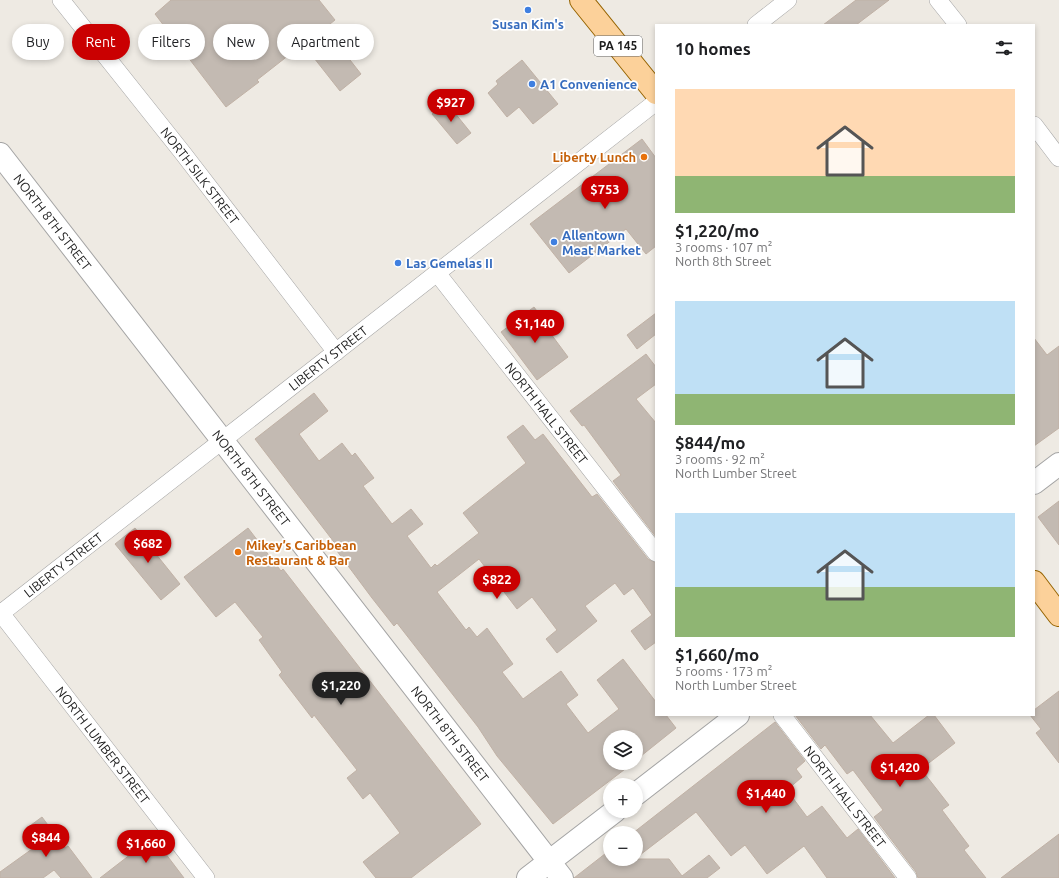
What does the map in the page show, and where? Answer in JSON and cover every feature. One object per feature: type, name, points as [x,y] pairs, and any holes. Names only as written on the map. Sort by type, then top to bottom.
[{"type":"main road","name":"PA 145","points":[[581,0],[655,92]]},
{"type":"main road","points":[[1035,583],[1059,615]]},
{"type":"street","name":"NORTH SILK STREET","points":[[61,0],[182,152],[336,352]]},
{"type":"street","points":[[757,24],[788,0]]},
{"type":"street","points":[[938,0],[957,24]]},
{"type":"street","name":"LIBERTY STREET","points":[[0,613],[222,442],[655,103]]},
{"type":"street","points":[[1035,126],[1059,158]]},
{"type":"street","name":"NORTH 8TH STREET","points":[[0,154],[555,870]]},
{"type":"street","name":"NORTH HALL STREET","points":[[437,273],[655,552]]},
{"type":"street","points":[[1035,482],[1059,464]]},
{"type":"street","name":"NORTH LUMBER STREET","points":[[0,613],[206,878]]},
{"type":"street","points":[[643,789],[737,716]]},
{"type":"street","name":"NORTH HALL STREET","points":[[783,716],[908,878]]},
{"type":"street","points":[[528,878],[555,870],[607,818]]},
{"type":"building","points":[[171,0],[319,0],[335,20],[330,24],[277,24],[277,60],[283,60],[257,80],[259,82],[226,107],[190,60],[205,60],[205,24],[163,24],[155,14]]},
{"type":"building","points":[[856,0],[889,0],[857,24],[824,24]]},
{"type":"building","points":[[316,60],[350,60],[361,74],[340,91]]},
{"type":"building","points":[[522,60],[558,104],[533,124],[519,107],[507,117],[488,93],[498,84],[496,81]]},
{"type":"building","points":[[446,102],[471,133],[457,144],[432,114]]},
{"type":"building","points":[[642,139],[655,157],[655,247],[646,254],[626,229],[569,273],[530,224]]},
{"type":"building","points":[[534,307],[550,329],[548,330],[568,357],[537,380],[501,332]]},
{"type":"building","points":[[655,314],[655,335],[637,349],[627,335]]},
{"type":"building","points":[[1035,339],[1047,355],[1059,346],[1059,428],[1035,445]]},
{"type":"building","points":[[646,354],[655,366],[655,385],[636,399],[655,422],[655,536],[613,481],[621,475],[584,425],[582,426],[570,411]]},
{"type":"building","points":[[314,393],[328,411],[299,434],[319,461],[342,443],[352,456],[355,453],[374,478],[363,486],[392,524],[411,509],[423,524],[407,536],[431,568],[435,564],[437,566],[479,533],[463,513],[526,463],[507,437],[523,425],[535,440],[543,434],[592,497],[597,494],[648,559],[655,562],[655,643],[645,650],[631,631],[652,615],[633,588],[624,595],[615,583],[585,606],[597,621],[557,653],[546,639],[557,630],[532,597],[517,609],[479,559],[437,592],[466,630],[469,627],[477,637],[487,628],[513,664],[502,672],[523,699],[561,671],[578,695],[566,704],[588,733],[619,709],[597,680],[623,659],[655,701],[655,716],[667,716],[676,728],[643,754],[643,730],[603,730],[603,770],[624,770],[613,778],[603,778],[603,786],[553,824],[497,756],[478,727],[397,623],[394,626],[372,598],[334,547],[337,546],[255,439]]},
{"type":"building","points":[[1059,501],[1059,545],[1038,517]]},
{"type":"building","points":[[135,528],[180,584],[161,600],[115,544]]},
{"type":"building","points":[[248,528],[281,571],[283,569],[481,824],[411,878],[376,878],[363,862],[400,833],[370,793],[363,799],[347,778],[357,770],[314,715],[312,718],[279,675],[282,672],[259,640],[263,637],[235,602],[216,617],[184,577]]},
{"type":"building","points":[[1059,691],[1059,763],[1036,733],[1041,729],[1031,716],[1035,716],[1035,709]]},
{"type":"building","points":[[796,716],[871,716],[893,743],[928,716],[935,716],[955,743],[921,769],[949,805],[942,810],[969,846],[964,850],[986,878],[918,878],[916,872],[874,817],[883,810],[853,770],[847,774],[825,745],[821,749]]},
{"type":"building","points":[[775,722],[805,761],[796,769],[802,777],[787,790],[807,817],[822,806],[847,838],[858,829],[895,878],[827,878],[804,846],[767,874],[745,845],[731,856],[696,812],[643,853],[642,826]]},
{"type":"building","points":[[42,817],[65,848],[68,846],[92,878],[61,878],[54,870],[43,878],[0,878],[0,872],[39,844],[27,828]]},
{"type":"building","points":[[1059,834],[1059,878],[1001,878]]},
{"type":"building","points":[[153,837],[184,878],[100,878]]},
{"type":"building","points":[[603,855],[603,866],[643,866],[643,859],[669,859],[682,876],[709,855],[720,868],[707,878],[574,878]]},
{"type":"place","name":"Susan Kim's","points":[[528,10]]},
{"type":"place","name":"A1 Convenience","points":[[532,84]]},
{"type":"place","name":"Liberty Lunch","points":[[644,157]]},
{"type":"place","name":"Allentown Meat Market","points":[[554,242]]},
{"type":"place","name":"Las Gemelas II","points":[[398,263]]},
{"type":"place","name":"Mikey’s Caribbean Restaurant & Bar","points":[[238,552]]}]
